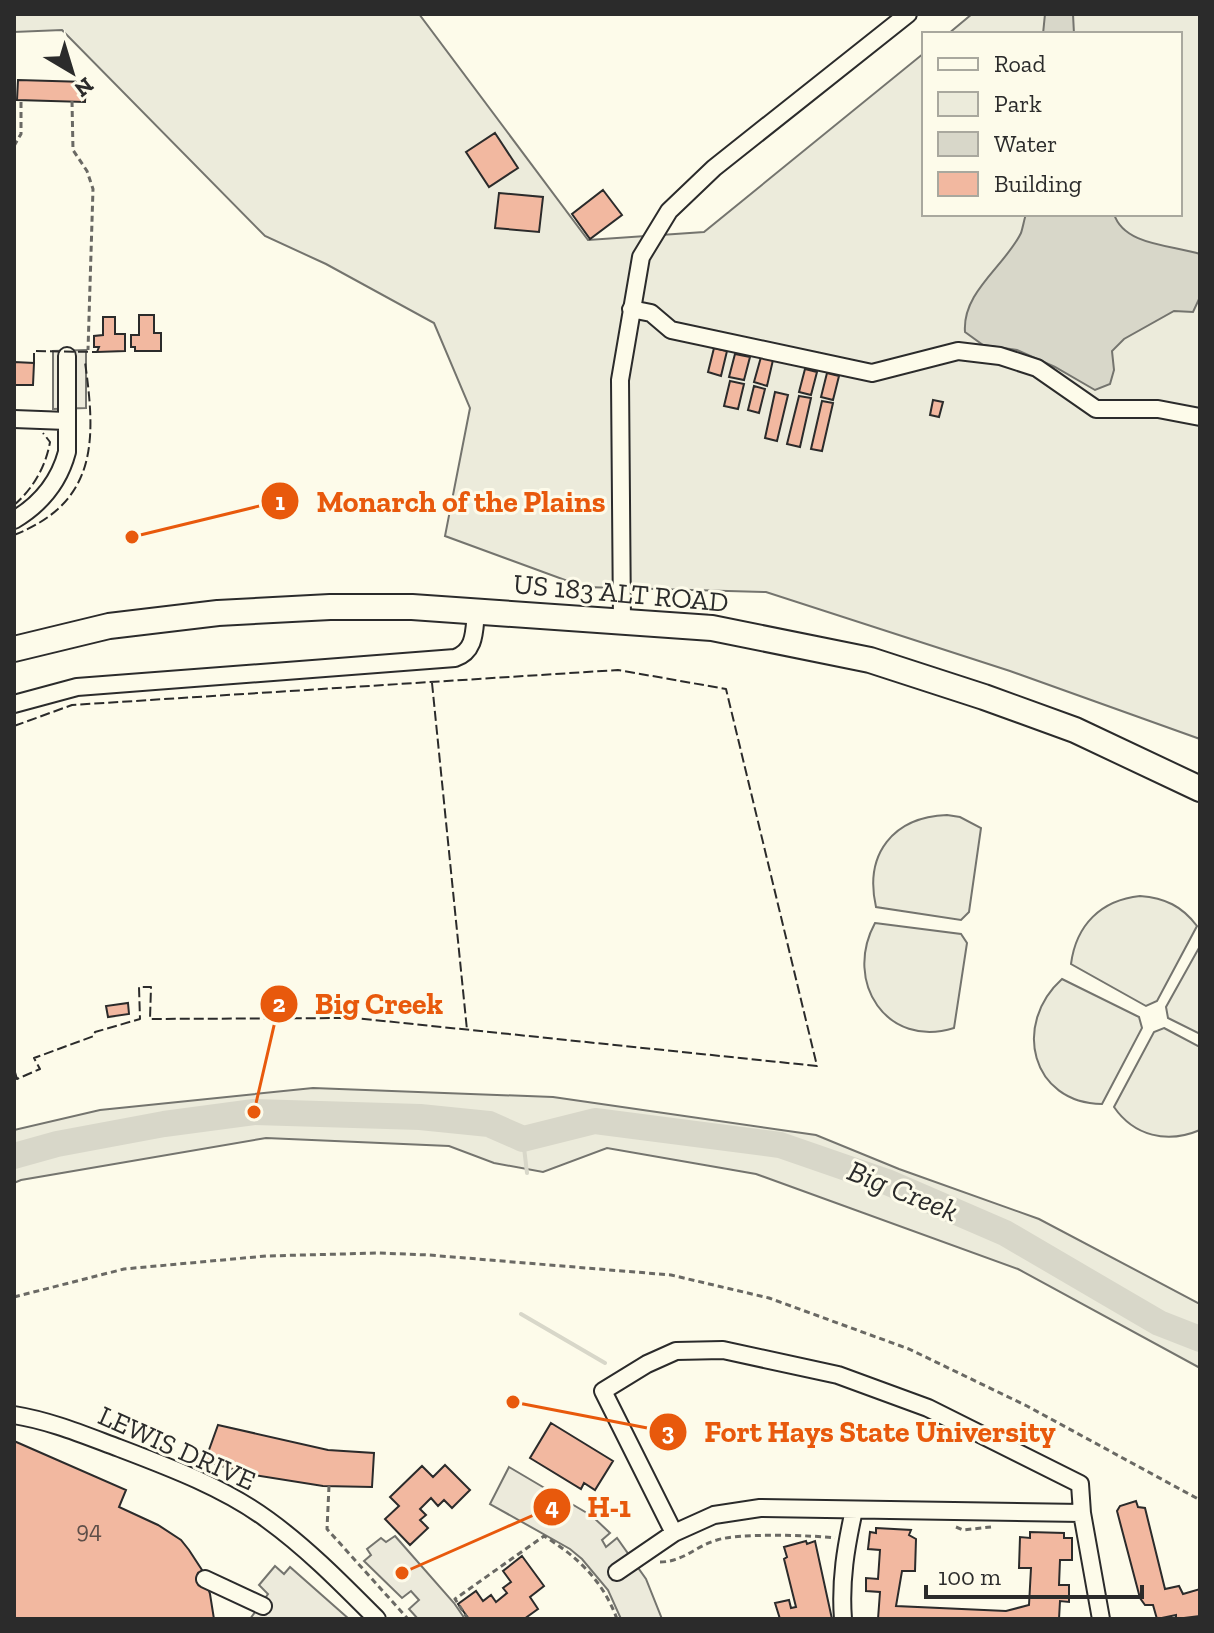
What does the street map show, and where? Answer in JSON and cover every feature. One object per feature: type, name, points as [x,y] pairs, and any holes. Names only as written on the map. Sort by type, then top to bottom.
[{"type":"highway","name":"US 183 ALT ROAD","points":[[14,649],[109,626],[218,613],[330,607],[412,607],[712,628],[870,660],[1075,730],[1200,789]]},
{"type":"street","points":[[622,622],[620,380],[641,257],[669,211],[714,168],[908,14]]},
{"type":"street","points":[[631,309],[651,313],[671,330],[872,373],[958,351],[1000,356],[1037,368],[1096,409],[1158,409],[1200,417]]},
{"type":"street","points":[[14,520],[44,496],[59,475],[67,452],[67,356]]},
{"type":"street","points":[[14,419],[67,421]]},
{"type":"street","points":[[14,704],[77,687],[455,658],[464,655],[471,646],[476,612]]},
{"type":"street","points":[[674,1533],[603,1391],[647,1364],[676,1351],[723,1350],[838,1375],[928,1408],[1080,1484],[1082,1513],[1101,1619]]},
{"type":"street","name":"LEWIS DRIVE","points":[[14,1415],[46,1420],[138,1455],[199,1481],[266,1518],[317,1559],[377,1619]]},
{"type":"street","points":[[617,1572],[674,1533],[714,1515],[760,1508],[1082,1513]]},
{"type":"street","points":[[843,1619],[841,1596],[854,1510]]},
{"type":"street","points":[[205,1579],[263,1606]]},
{"type":"path","points":[[14,146],[21,134],[21,100]]},
{"type":"path","points":[[72,101],[73,150],[87,171],[93,189],[88,350]]},
{"type":"path","points":[[14,1297],[124,1269],[266,1256],[404,1254],[671,1275],[769,1298],[909,1349],[1027,1406],[1200,1500]]},
{"type":"path","points":[[329,1486],[327,1529],[408,1619]]},
{"type":"path","points":[[950,1524],[963,1530],[986,1529],[999,1524]]},
{"type":"path","points":[[468,1619],[455,1599],[544,1536],[584,1565],[598,1582],[617,1619]]},
{"type":"path","points":[[638,1557],[643,1561],[677,1560],[717,1540],[736,1537],[821,1536],[847,1542]]},
{"type":"green space","points":[[14,14],[419,14],[588,240],[704,232],[922,55],[922,216],[1182,216],[1182,32],[950,32],[972,14],[1200,14],[1200,739],[1010,671],[766,592],[584,587],[445,536],[470,408],[434,323],[326,264],[265,236],[62,30],[14,32]]},
{"type":"green space","points":[[947,815],[960,817],[981,828],[969,912],[961,920],[876,907],[874,871],[887,842],[911,823]]},
{"type":"green space","points":[[1140,896],[1172,904],[1197,926],[1157,1001],[1146,1006],[1071,964],[1078,937],[1093,917],[1113,903]]},
{"type":"green space","points":[[875,923],[961,934],[967,943],[954,1028],[930,1032],[909,1029],[891,1020],[877,1006],[868,988],[864,967],[866,945]]},
{"type":"green space","points":[[1200,946],[1200,1034],[1168,1018],[1166,1007]]},
{"type":"green space","points":[[1062,979],[1139,1017],[1142,1028],[1102,1104],[1078,1100],[1059,1090],[1045,1076],[1037,1058],[1034,1038],[1037,1017],[1046,997]]},
{"type":"green space","points":[[1164,1028],[1200,1047],[1200,1130],[1164,1137],[1131,1125],[1114,1107],[1154,1032]]},
{"type":"green space","points":[[313,1088],[553,1097],[816,1135],[899,1169],[1039,1219],[1200,1304],[1200,1368],[1018,1269],[756,1174],[607,1148],[543,1172],[494,1163],[449,1146],[266,1138],[14,1183],[14,1130],[100,1110]]},
{"type":"shaded area","points":[[86,350],[86,408],[53,409],[53,351]]},
{"type":"shaded area","points":[[509,1467],[592,1516],[610,1533],[602,1540],[606,1547],[617,1538],[646,1579],[662,1619],[621,1619],[608,1590],[582,1559],[570,1549],[490,1504]]},
{"type":"shaded area","points":[[395,1536],[465,1619],[418,1619],[409,1609],[419,1600],[411,1591],[402,1598],[364,1561],[371,1555],[367,1549],[381,1538],[386,1542]]},
{"type":"shaded area","points":[[275,1566],[284,1574],[290,1567],[349,1619],[250,1619],[268,1594],[259,1585]]},
{"type":"water","points":[[1045,14],[1073,14],[1074,32],[1043,32]]},
{"type":"water","points":[[1025,216],[1115,216],[1119,225],[1138,238],[1200,254],[1200,297],[1193,312],[1174,311],[1124,339],[1112,351],[1114,370],[1110,384],[1095,390],[1017,350],[983,345],[965,332],[970,304],[1021,233]]},
{"type":"building","points":[[18,80],[86,82],[85,102],[17,100]]},
{"type":"building","points":[[495,133],[518,168],[489,187],[466,152]]},
{"type":"building","points":[[603,190],[622,215],[590,239],[572,214]]},
{"type":"building","points":[[499,193],[543,197],[539,232],[495,228]]},
{"type":"building","points":[[139,315],[154,315],[154,333],[161,333],[161,351],[135,351],[135,347],[131,347],[131,335],[139,335]]},
{"type":"building","points":[[103,317],[115,317],[115,334],[125,334],[125,351],[97,352],[99,347],[94,347],[94,336],[103,335]]},
{"type":"building","points":[[714,348],[727,351],[721,376],[708,372]]},
{"type":"building","points":[[735,354],[750,357],[744,380],[729,377]]},
{"type":"building","points":[[761,357],[773,360],[767,386],[754,382]]},
{"type":"building","points":[[14,362],[34,363],[33,385],[14,385]]},
{"type":"building","points":[[805,369],[817,372],[811,395],[799,392]]},
{"type":"building","points":[[827,373],[839,376],[833,400],[821,397]]},
{"type":"building","points":[[730,381],[744,384],[738,409],[724,406]]},
{"type":"building","points":[[754,386],[765,389],[759,413],[748,410]]},
{"type":"building","points":[[775,392],[788,395],[777,441],[765,438]]},
{"type":"building","points":[[799,396],[811,398],[800,447],[787,444]]},
{"type":"building","points":[[933,400],[943,402],[939,417],[930,415]]},
{"type":"building","points":[[822,401],[833,403],[822,451],[811,449]]},
{"type":"building","points":[[128,1003],[129,1014],[108,1017],[106,1006]]},
{"type":"building","points":[[551,1423],[613,1461],[595,1490],[584,1483],[581,1489],[530,1458]]},
{"type":"building","points":[[218,1425],[328,1450],[374,1453],[372,1487],[323,1486],[248,1474],[205,1461]]},
{"type":"building","points":[[14,1441],[126,1490],[119,1507],[158,1525],[181,1540],[189,1550],[202,1570],[214,1619],[14,1619]]},
{"type":"building","points":[[445,1465],[470,1490],[452,1508],[444,1500],[438,1506],[431,1498],[420,1509],[426,1515],[420,1520],[428,1528],[410,1545],[385,1519],[399,1506],[390,1497],[422,1466],[433,1477]]},
{"type":"building","points":[[1136,1501],[1138,1507],[1145,1508],[1165,1589],[1179,1586],[1183,1594],[1200,1589],[1200,1616],[1176,1619],[1176,1615],[1157,1619],[1153,1605],[1145,1605],[1140,1598],[1117,1511],[1120,1506]]},
{"type":"building","points":[[876,1528],[911,1530],[909,1535],[916,1539],[915,1571],[902,1571],[896,1606],[1006,1611],[1029,1605],[1031,1568],[1019,1568],[1020,1537],[1030,1538],[1030,1532],[1064,1533],[1064,1538],[1072,1538],[1072,1560],[1060,1560],[1059,1585],[1069,1585],[1069,1602],[1060,1601],[1059,1619],[878,1619],[880,1592],[866,1591],[866,1578],[878,1579],[880,1550],[868,1549],[870,1532],[876,1533]]},
{"type":"building","points":[[806,1541],[807,1544],[815,1541],[832,1619],[780,1619],[775,1603],[789,1600],[791,1608],[796,1607],[784,1547]]},
{"type":"building","points":[[522,1556],[544,1586],[530,1597],[538,1609],[524,1619],[469,1619],[458,1604],[476,1591],[483,1601],[491,1595],[496,1602],[507,1593],[503,1588],[511,1582],[503,1571]]},
{"type":"waterway","name":"Big Creek","points":[[14,1156],[57,1144],[164,1124],[254,1112],[420,1117],[489,1124],[523,1139],[595,1121],[780,1145],[887,1182],[1005,1233],[1159,1323],[1200,1339]]},
{"type":"waterway","points":[[523,1139],[527,1173]]},
{"type":"waterway","points":[[521,1314],[605,1363]]},
{"type":"fence","points":[[34,363],[34,351],[97,352]]},
{"type":"fence","points":[[14,535],[42,521],[62,505],[76,486],[85,465],[90,442],[85,362]]},
{"type":"fence","points":[[14,505],[33,484],[45,460],[50,442],[43,433]]},
{"type":"fence","points":[[14,726],[72,705],[618,670],[726,689],[817,1066],[355,1018],[150,1019],[151,987],[139,987],[140,1019],[95,1032],[94,1036],[34,1058],[40,1069],[17,1079],[14,1069]]},
{"type":"fence","points":[[432,683],[467,1030]]},
{"type":"place","name":"Monarch of the Plains","points":[[132,537]]},
{"type":"place","name":"Big Creek","points":[[254,1112]]},
{"type":"place","name":"Fort Hays State University","points":[[513,1402]]},
{"type":"place","name":"H-1","points":[[402,1573]]}]
